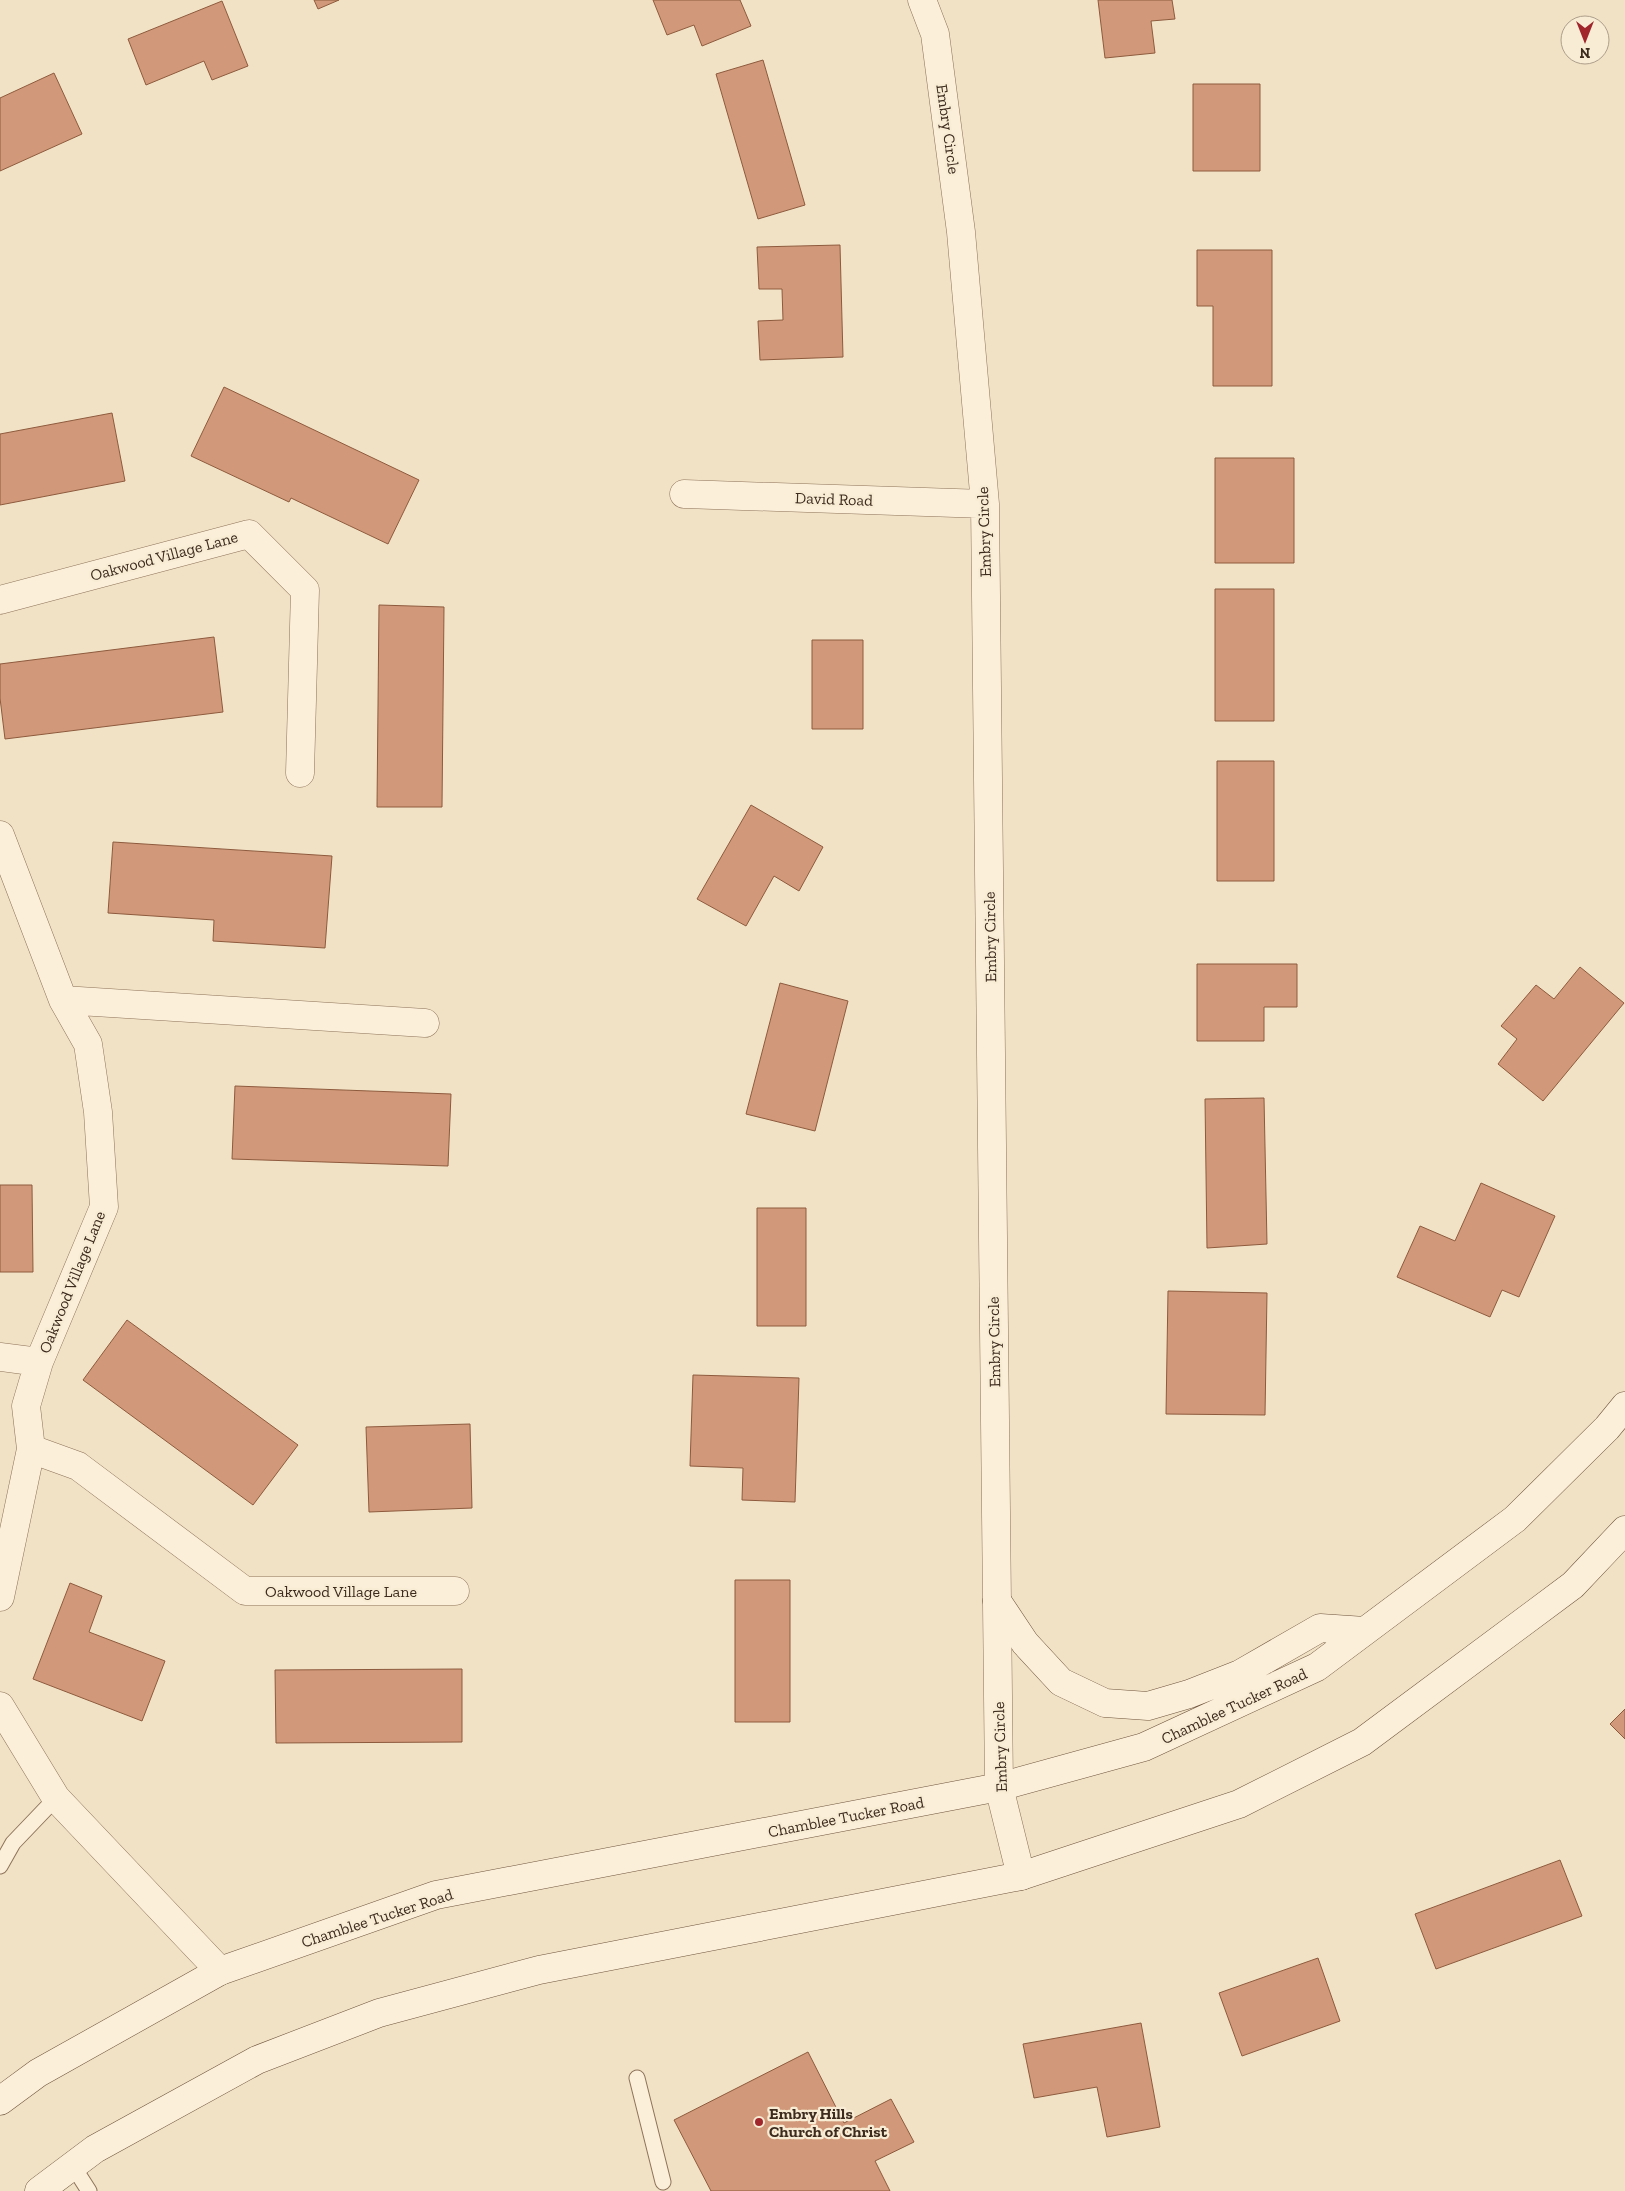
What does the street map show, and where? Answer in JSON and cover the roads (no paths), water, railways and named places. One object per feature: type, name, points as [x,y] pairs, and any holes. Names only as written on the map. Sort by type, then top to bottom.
[{"type":"street","name":"Embry Circle","points":[[922,0],[935,34],[962,232],[985,504],[999,1787],[1021,1876]]},
{"type":"street","name":"David Road","points":[[684,494],[985,504]]},
{"type":"street","name":"Oakwood Village Lane","points":[[0,600],[249,534],[305,590],[300,773]]},
{"type":"street","name":"Oakwood Village Lane","points":[[0,835],[10,890],[63,1000],[88,1044],[98,1112],[104,1207],[39,1362],[26,1406],[31,1449],[0,1597]]},
{"type":"street","points":[[63,1000],[425,1023]]},
{"type":"street","points":[[0,1357],[39,1362]]},
{"type":"street","name":"Chamblee Tucker Road","points":[[0,2101],[38,2072],[220,1971],[436,1895],[999,1787],[1144,1747],[1317,1668],[1515,1519],[1607,1428],[1625,1406]]},
{"type":"street","name":"Oakwood Village Lane","points":[[31,1449],[78,1466],[244,1591],[455,1591]]},
{"type":"street","points":[[39,2191],[95,2149],[257,2060],[380,2013],[539,1970],[1021,1876],[1239,1804],[1362,1742],[1573,1585],[1625,1530]]},
{"type":"street","points":[[997,1601],[1025,1643],[1061,1682],[1105,1703],[1148,1706],[1189,1694],[1240,1674],[1320,1628],[1365,1631]]},
{"type":"street","points":[[0,1706],[56,1798],[220,1971]]},
{"type":"lane","points":[[0,1866],[13,1844],[56,1798]]},
{"type":"lane","points":[[637,2078],[663,2182]]},
{"type":"lane","points":[[72,2166],[89,2191]]},
{"type":"place","name":"Embry Hills Church of Christ","points":[[759,2122]]}]
